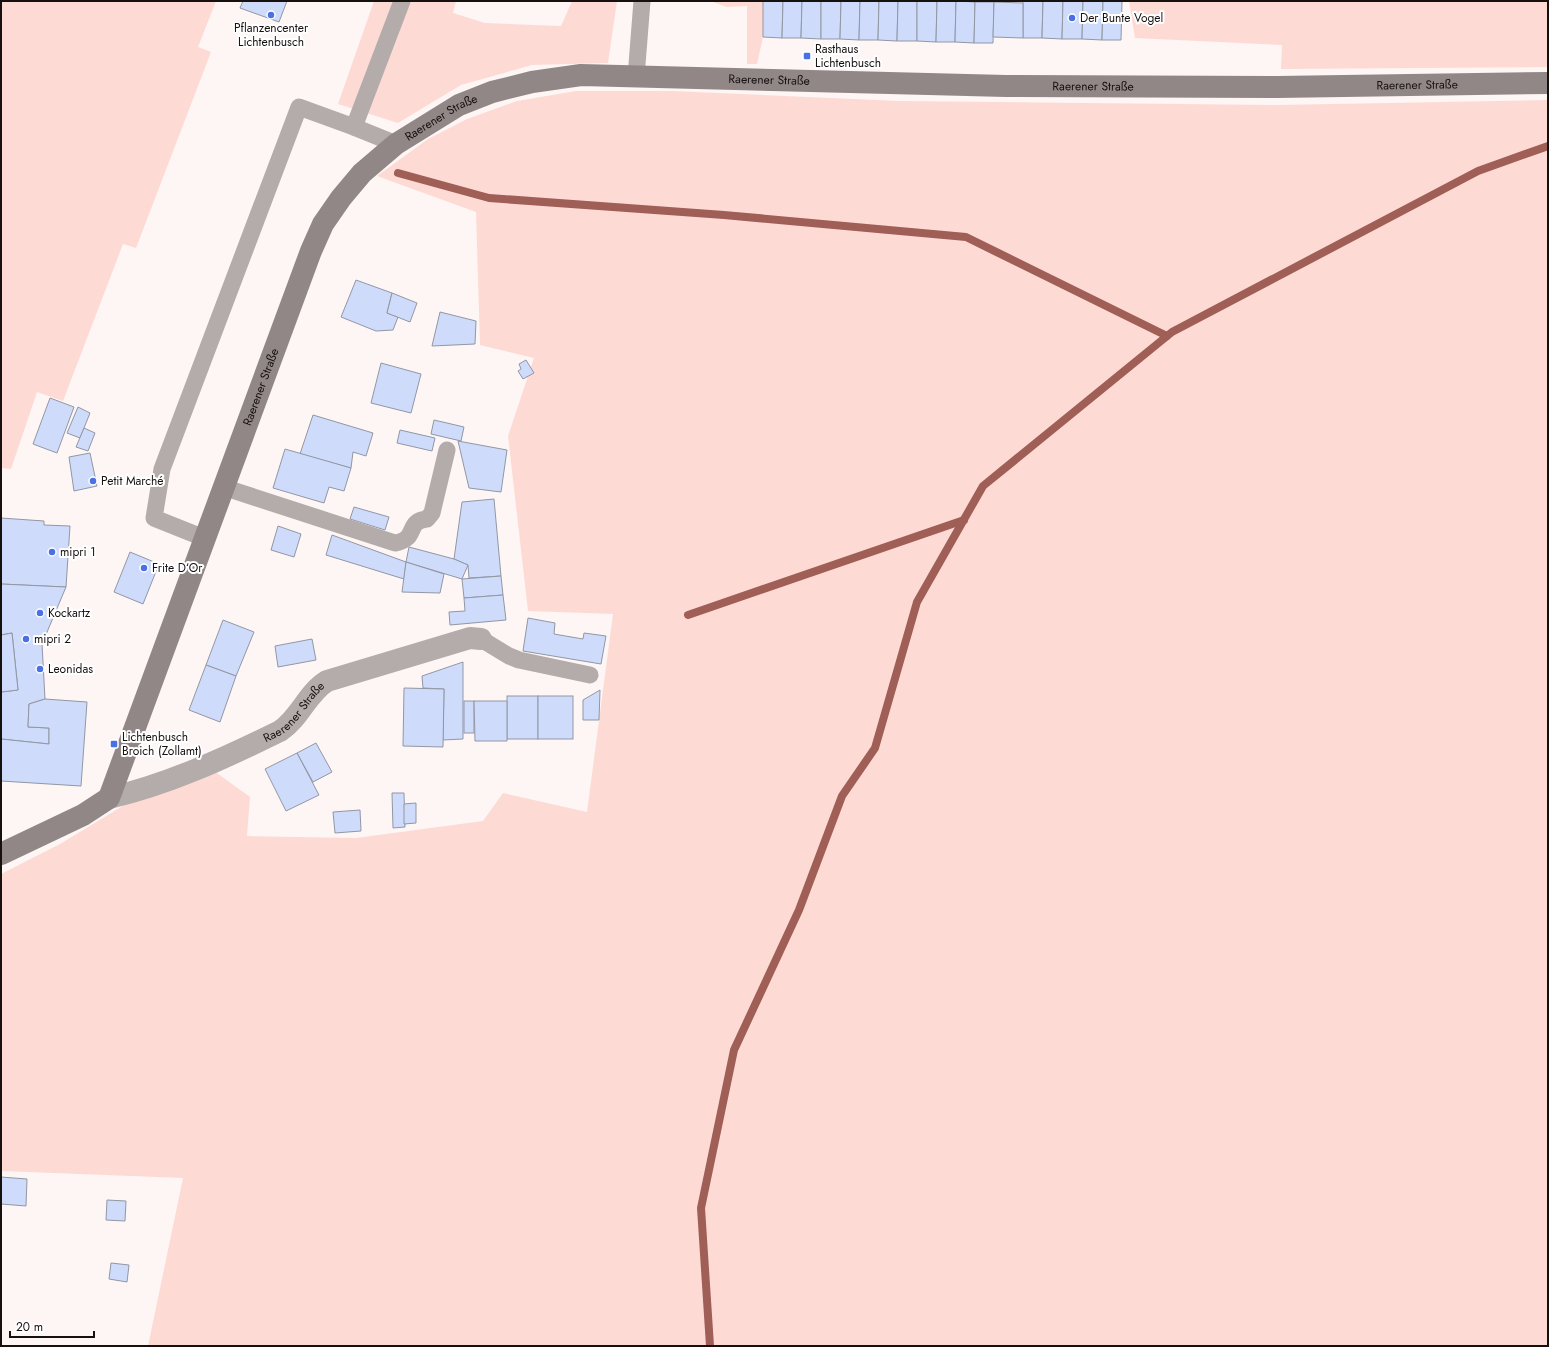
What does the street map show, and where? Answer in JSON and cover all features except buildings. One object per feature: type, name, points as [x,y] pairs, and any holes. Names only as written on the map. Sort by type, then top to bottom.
[{"type":"street","name":"Raerener Straße","points":[[109,798],[223,487],[311,251],[323,224],[341,198],[362,173],[396,144],[459,105],[492,92],[532,82],[581,75],[1006,86],[1277,87],[1548,83]]},
{"type":"street","name":"Raerener Straße","points":[[1,854],[83,815],[109,798],[128,794],[216,762],[280,732],[289,725],[318,687],[327,681],[470,638],[481,639]]},
{"type":"lane","points":[[354,127],[402,1]]},
{"type":"lane","points":[[636,77],[642,1]]},
{"type":"lane","points":[[204,538],[154,518],[162,469],[299,107],[396,144]]},
{"type":"lane","points":[[223,487],[396,543],[403,541],[410,536],[414,525],[419,520],[427,519],[432,514],[447,450]]},
{"type":"lane","points":[[481,639],[509,656],[519,660],[590,675]]},
{"type":"shaded area","points":[[1,1],[216,1],[198,47],[211,52],[136,248],[123,244],[63,401],[37,392],[11,469],[1,468]]},
{"type":"shaded area","points":[[374,1],[456,1],[453,13],[485,23],[561,26],[572,1],[617,1],[608,63],[532,65],[461,85],[398,123],[338,104]]},
{"type":"shaded area","points":[[710,1],[763,1],[763,37],[757,64],[747,64],[747,6],[727,7]]},
{"type":"shaded area","points":[[1129,1],[1548,1],[1548,67],[1281,69],[1282,45],[1135,38]]},
{"type":"shaded area","points":[[576,91],[672,91],[899,101],[1279,105],[1548,100],[1548,1346],[148,1346],[183,1178],[1,1171],[1,874],[60,844],[131,801],[214,771],[250,797],[247,836],[356,838],[483,821],[503,793],[587,812],[613,614],[528,611],[508,436],[534,358],[480,345],[476,212],[377,176],[428,139],[467,119],[517,101]]},
{"type":"waterway","points":[[710,1346],[701,1208],[734,1050],[799,910],[842,796],[875,748],[917,602],[983,486],[1172,332],[1478,171],[1548,146]]},
{"type":"waterway","points":[[398,173],[489,198],[724,215],[966,237],[1167,336]]},
{"type":"waterway","points":[[688,615],[964,520]]},
{"type":"place","name":"Pflanzencenter Lichtenbusch","points":[[271,15]]},
{"type":"place","name":"Der Bunte Vogel","points":[[1072,18]]},
{"type":"place","name":"Rasthaus Lichtenbusch","points":[[807,56]]},
{"type":"place","name":"Petit Marché","points":[[93,481]]},
{"type":"place","name":"mipri 1","points":[[52,552]]},
{"type":"place","name":"Frite D‘Or","points":[[144,568]]},
{"type":"place","name":"Kockartz","points":[[40,613]]},
{"type":"place","name":"mipri 2","points":[[26,639]]},
{"type":"place","name":"Leonidas","points":[[40,669]]},
{"type":"place","name":"Lichtenbusch Broich (Zollamt)","points":[[114,744]]}]
